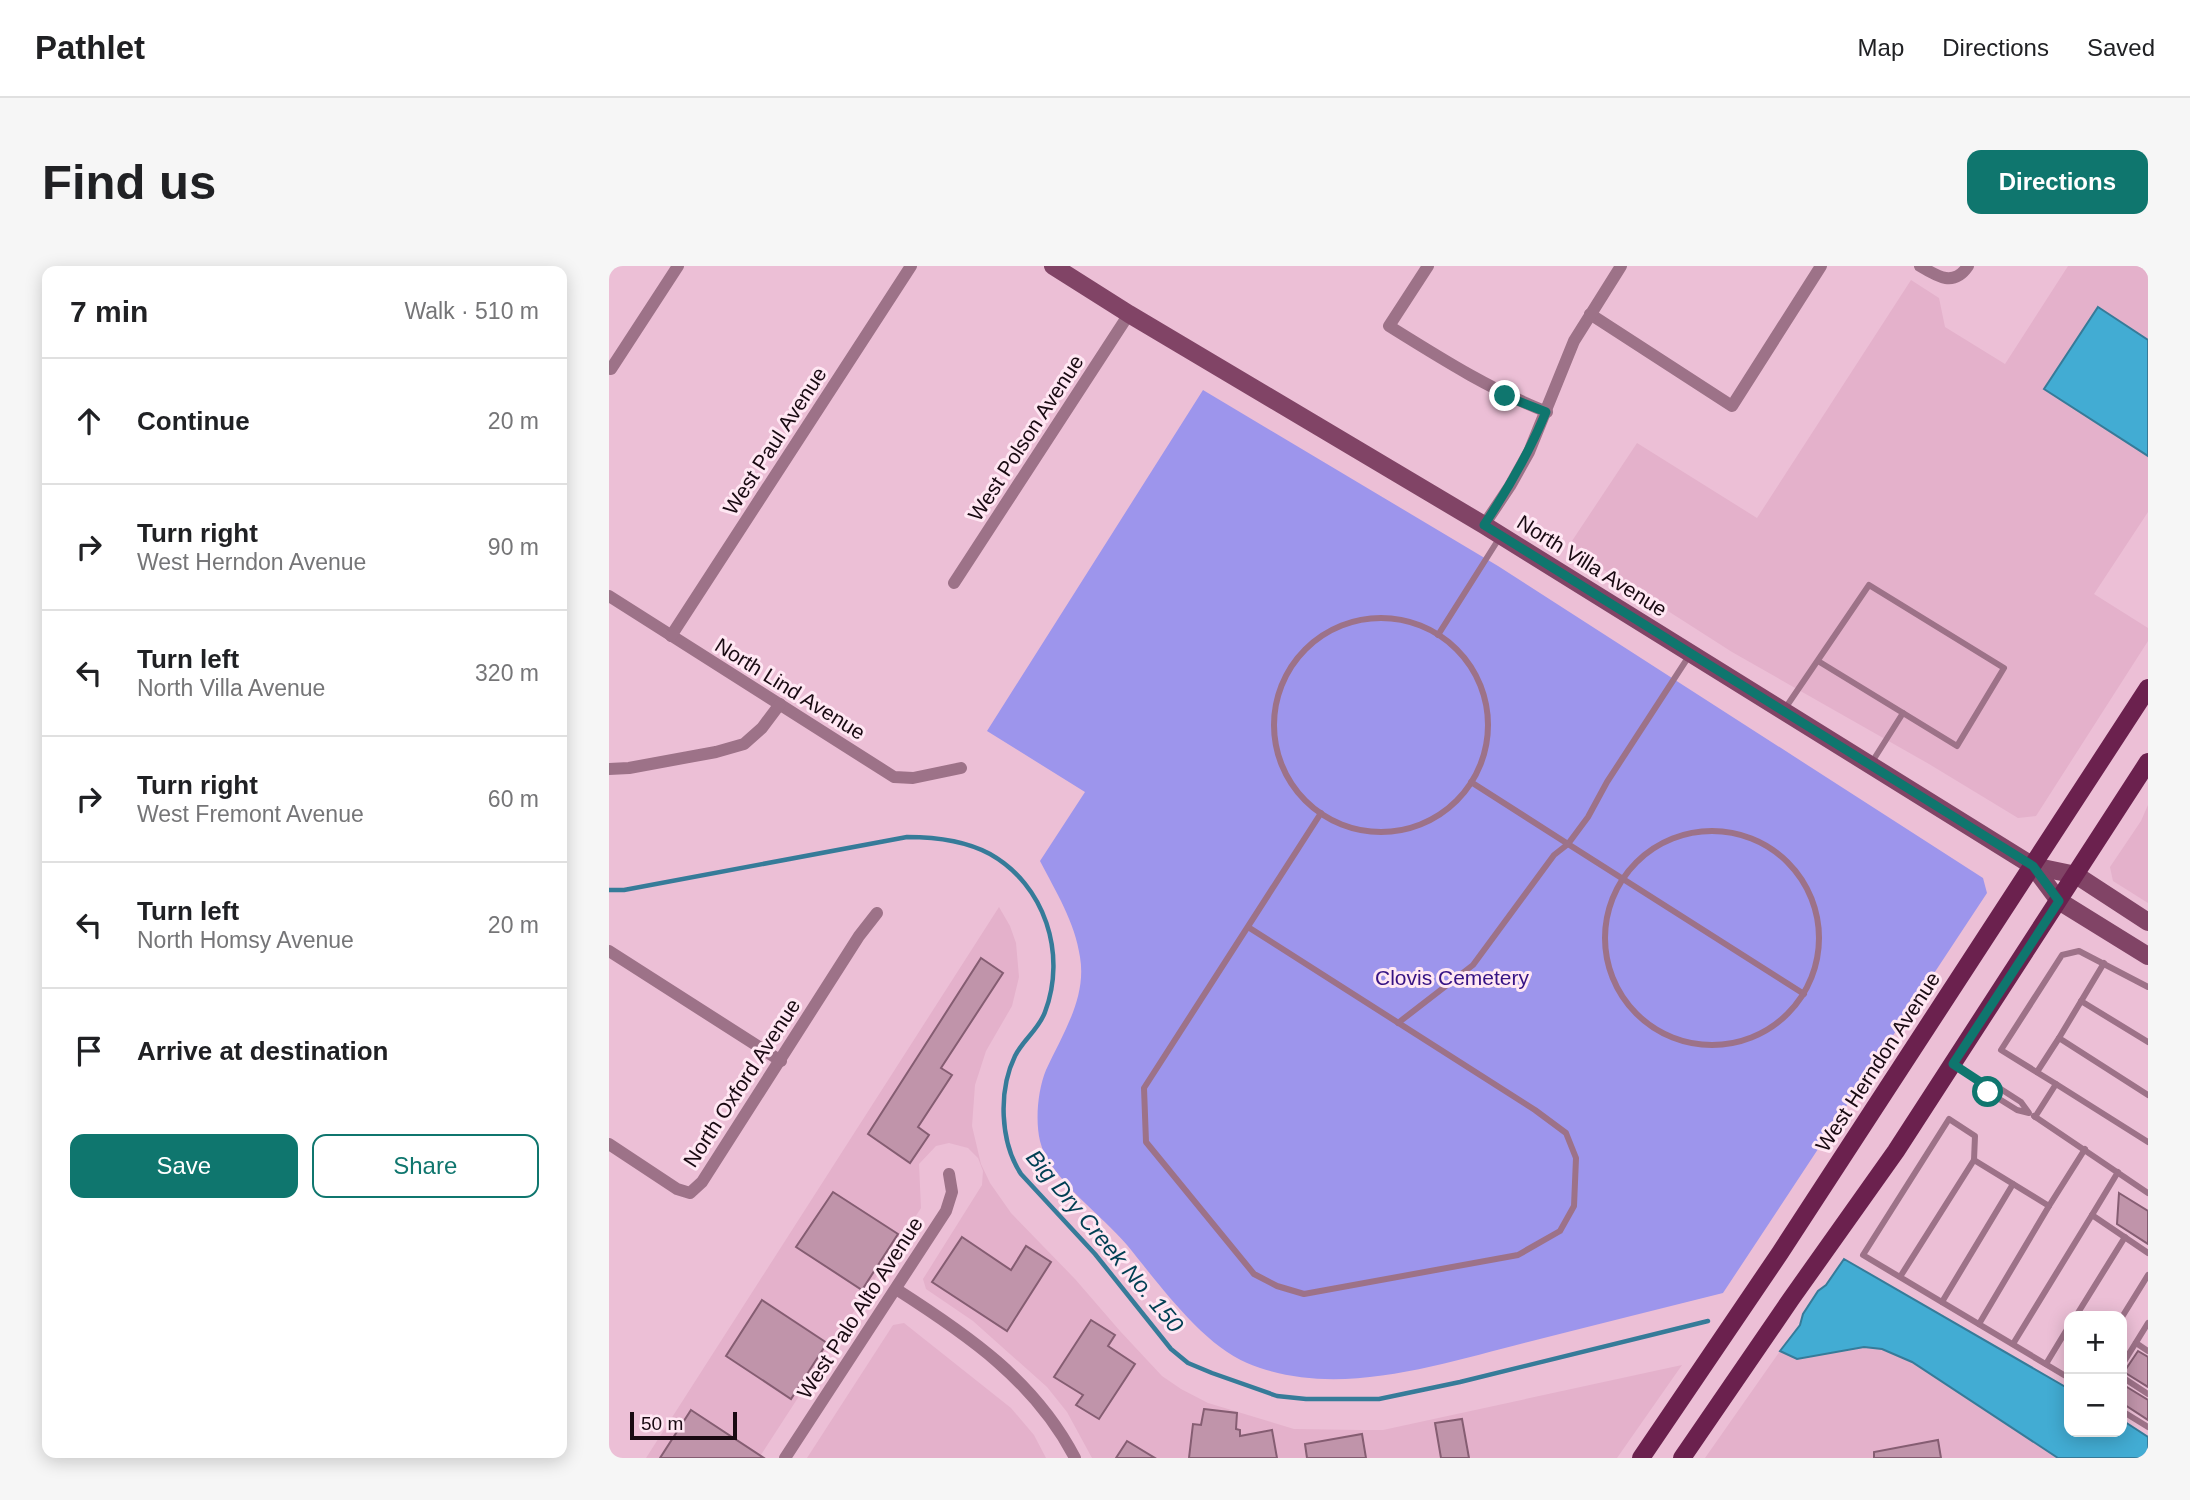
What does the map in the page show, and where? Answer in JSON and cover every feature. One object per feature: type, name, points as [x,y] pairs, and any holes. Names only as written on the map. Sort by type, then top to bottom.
[{"type":"main road","name":"North Villa Avenue","points":[[1057,267],[1129,314],[1484,525],[2033,866],[2076,875],[2148,922]]},
{"type":"main road","name":"West Herndon Avenue","points":[[1641,1458],[1724,1338],[2148,688]]},
{"type":"main road","points":[[1682,1458],[1896,1152],[2148,762]]},
{"type":"main road","name":"North Villa Avenue","points":[[2033,866],[2059,901],[2148,957]]},
{"type":"street","points":[[611,369],[678,266]]},
{"type":"street","name":"West Paul Avenue","points":[[671,636],[911,266]]},
{"type":"street","points":[[1428,266],[1389,327],[1505,396],[1546,412]]},
{"type":"street","points":[[1484,525],[1516,475],[1546,412],[1574,341],[1621,266]]},
{"type":"street","points":[[1590,314],[1732,406],[1821,266]]},
{"type":"street","points":[[1920,266],[1943,279],[1959,276],[1968,266]]},
{"type":"street","name":"West Polson Avenue","points":[[954,583],[1129,314]]},
{"type":"street","name":"North Lind Avenue","points":[[609,596],[894,777],[913,779],[961,768]]},
{"type":"street","points":[[609,769],[629,768],[716,752],[744,744],[762,728],[780,704]]},
{"type":"street","name":"North Oxford Avenue","points":[[609,1144],[677,1189],[689,1193],[702,1182],[859,936],[877,913]]},
{"type":"street","points":[[609,951],[781,1061]]},
{"type":"street","name":"West Palo Alto Avenue","points":[[785,1458],[951,1201],[953,1192],[949,1174]]},
{"type":"street","points":[[896,1289],[953,1325],[1030,1392],[1062,1433],[1075,1458]]},
{"type":"lane","points":[[1439,635],[1501,536]]},
{"type":"lane","points":[[1783,711],[1870,585],[2004,668],[1957,746],[1818,661]]},
{"type":"lane","points":[[1378,617],[1407,620],[1439,635],[1457,648],[1474,671],[1485,698],[1488,727],[1483,755],[1471,782],[1450,806],[1423,824],[1391,832],[1359,830],[1321,814],[1303,800],[1284,773],[1275,743],[1274,710],[1283,679],[1301,652],[1324,634],[1350,622],[1378,617]]},
{"type":"lane","points":[[1398,1023],[1473,965],[1554,855],[1568,844],[1588,817],[1607,782],[1690,654]]},
{"type":"lane","points":[[1870,765],[1903,713]]},
{"type":"lane","points":[[1471,782],[1804,994]]},
{"type":"lane","points":[[1248,927],[1535,1110],[1566,1133],[1576,1158],[1574,1206],[1560,1231],[1518,1255],[1304,1294],[1277,1286],[1254,1274],[1146,1142],[1144,1088],[1248,927],[1321,814]]},
{"type":"lane","points":[[1698,832],[1728,832],[1756,841],[1782,857],[1802,879],[1815,906],[1819,936],[1816,966],[1804,994],[1784,1018],[1758,1035],[1729,1045],[1698,1045],[1668,1037],[1642,1020],[1621,997],[1609,968],[1605,937],[1609,907],[1623,879],[1643,856],[1669,840],[1698,832]]},
{"type":"lane","points":[[2148,987],[2079,951],[2062,956],[2001,1050],[2148,1142]]},
{"type":"lane","points":[[2037,1072],[2104,963]]},
{"type":"lane","points":[[2081,1001],[2148,1042]]},
{"type":"lane","points":[[2059,1038],[2148,1095]]},
{"type":"lane","points":[[1953,1064],[1985,1085],[1988,1092],[2017,1110],[2032,1115],[2148,1193]]},
{"type":"lane","points":[[2032,1115],[2056,1084]]},
{"type":"lane","points":[[1900,1277],[1974,1160],[1975,1136],[1949,1119],[1863,1255],[2064,1375]]},
{"type":"lane","points":[[1979,1324],[2085,1149]]},
{"type":"lane","points":[[1974,1160],[2049,1206]]},
{"type":"lane","points":[[2013,1344],[2118,1172]]},
{"type":"lane","points":[[1942,1302],[2013,1184]]},
{"type":"lane","points":[[2092,1215],[2148,1253]]},
{"type":"lane","points":[[2078,1311],[2125,1237]]},
{"type":"lane","points":[[2126,1311],[2148,1275]]},
{"type":"lane","points":[[2127,1358],[2148,1323]]},
{"type":"lane","points":[[2046,1364],[2064,1334]]},
{"type":"lane","points":[[2136,1343],[2148,1351]]},
{"type":"lane","points":[[2127,1380],[2148,1394]]},
{"type":"lane","points":[[2127,1414],[2148,1427]]},
{"type":"shaded area","points":[[2068,266],[2148,266],[2148,340],[2098,308],[2044,388],[2148,456],[2148,512],[2094,594],[2148,628],[2148,641],[2036,816],[2018,818],[1732,652],[1568,547],[1637,443],[1757,518],[1911,280],[1939,298],[1945,327],[2005,364]]},
{"type":"shaded area","points":[[2148,805],[2148,903],[2113,881],[2110,867],[2141,821]]},
{"type":"shaded area","points":[[999,907],[1016,943],[1019,977],[1012,1006],[986,1051],[975,1085],[972,1126],[981,1164],[990,1183],[1011,1213],[1162,1376],[1208,1403],[1294,1429],[1383,1430],[1682,1365],[1617,1458],[1092,1458],[1067,1412],[1047,1387],[973,1321],[926,1289],[923,1279],[982,1185],[983,1171],[978,1158],[968,1148],[949,1143],[936,1146],[919,1164],[921,1208],[759,1458],[646,1458]]},
{"type":"shaded area","points":[[904,1323],[1011,1408],[1034,1435],[1046,1458],[807,1458],[893,1325]]},
{"type":"shaded area","points":[[1864,1346],[1882,1349],[1912,1362],[2058,1458],[1705,1458],[1780,1351],[1797,1359]]},
{"type":"green space","name":"Clovis Cemetery","points":[[1203,390],[1498,566],[1983,878],[1987,893],[1723,1293],[1389,1375],[1317,1379],[1281,1374],[1247,1363],[1230,1354],[1197,1327],[1117,1234],[1077,1196],[1045,1155],[1038,1124],[1041,1086],[1077,1002],[1081,972],[1074,932],[1040,861],[1085,792],[987,731]]},
{"type":"water","points":[[2098,307],[2148,340],[2148,456],[2044,389]]},
{"type":"water","points":[[1844,1259],[2064,1386],[2064,1437],[2127,1437],[2127,1423],[2148,1437],[2148,1458],[2058,1458],[1912,1362],[1882,1349],[1864,1347],[1797,1359],[1780,1351],[1800,1325],[1803,1314],[1818,1291],[1826,1285]]},
{"type":"building","points":[[981,958],[1003,973],[941,1068],[952,1075],[918,1127],[929,1135],[910,1163],[868,1134]]},
{"type":"building","points":[[833,1192],[898,1234],[862,1290],[796,1247]]},
{"type":"building","points":[[2119,1193],[2148,1211],[2148,1244],[2117,1224]]},
{"type":"building","points":[[962,1237],[1011,1270],[1026,1246],[1051,1262],[1007,1331],[932,1282]]},
{"type":"building","points":[[762,1300],[827,1343],[791,1399],[726,1356]]},
{"type":"building","points":[[1091,1320],[1115,1335],[1108,1346],[1135,1364],[1099,1419],[1076,1405],[1083,1395],[1054,1377]]},
{"type":"building","points":[[2138,1351],[2148,1357],[2148,1387],[2127,1374],[2127,1368]]},
{"type":"building","points":[[2127,1387],[2148,1400],[2148,1420],[2127,1406]]},
{"type":"building","points":[[1204,1409],[1237,1413],[1236,1429],[1240,1430],[1240,1436],[1272,1430],[1277,1458],[1189,1458],[1193,1424],[1201,1425]]},
{"type":"building","points":[[691,1410],[764,1458],[660,1458]]},
{"type":"building","points":[[1462,1419],[1469,1458],[1441,1458],[1435,1423]]},
{"type":"building","points":[[1362,1434],[1366,1458],[1307,1458],[1305,1444]]},
{"type":"building","points":[[1938,1440],[1941,1458],[1874,1458],[1874,1452]]},
{"type":"building","points":[[1127,1441],[1155,1458],[1116,1458]]},
{"type":"waterway","name":"Big Dry Creek No. 150","points":[[609,890],[624,890],[907,837],[939,839],[971,846],[990,854],[1009,867],[1037,902],[1052,945],[1053,967],[1045,1012],[1015,1056],[1006,1085],[1005,1132],[1014,1161],[1021,1174],[1095,1254],[1171,1349],[1188,1363],[1212,1373],[1277,1396],[1306,1399],[1379,1399],[1460,1382],[1708,1321]]},
{"type":"route","points":[[1505,396],[1546,412],[1529,452],[1484,525],[2033,866],[2059,901],[1953,1064],[1985,1085],[1988,1092]]}]
